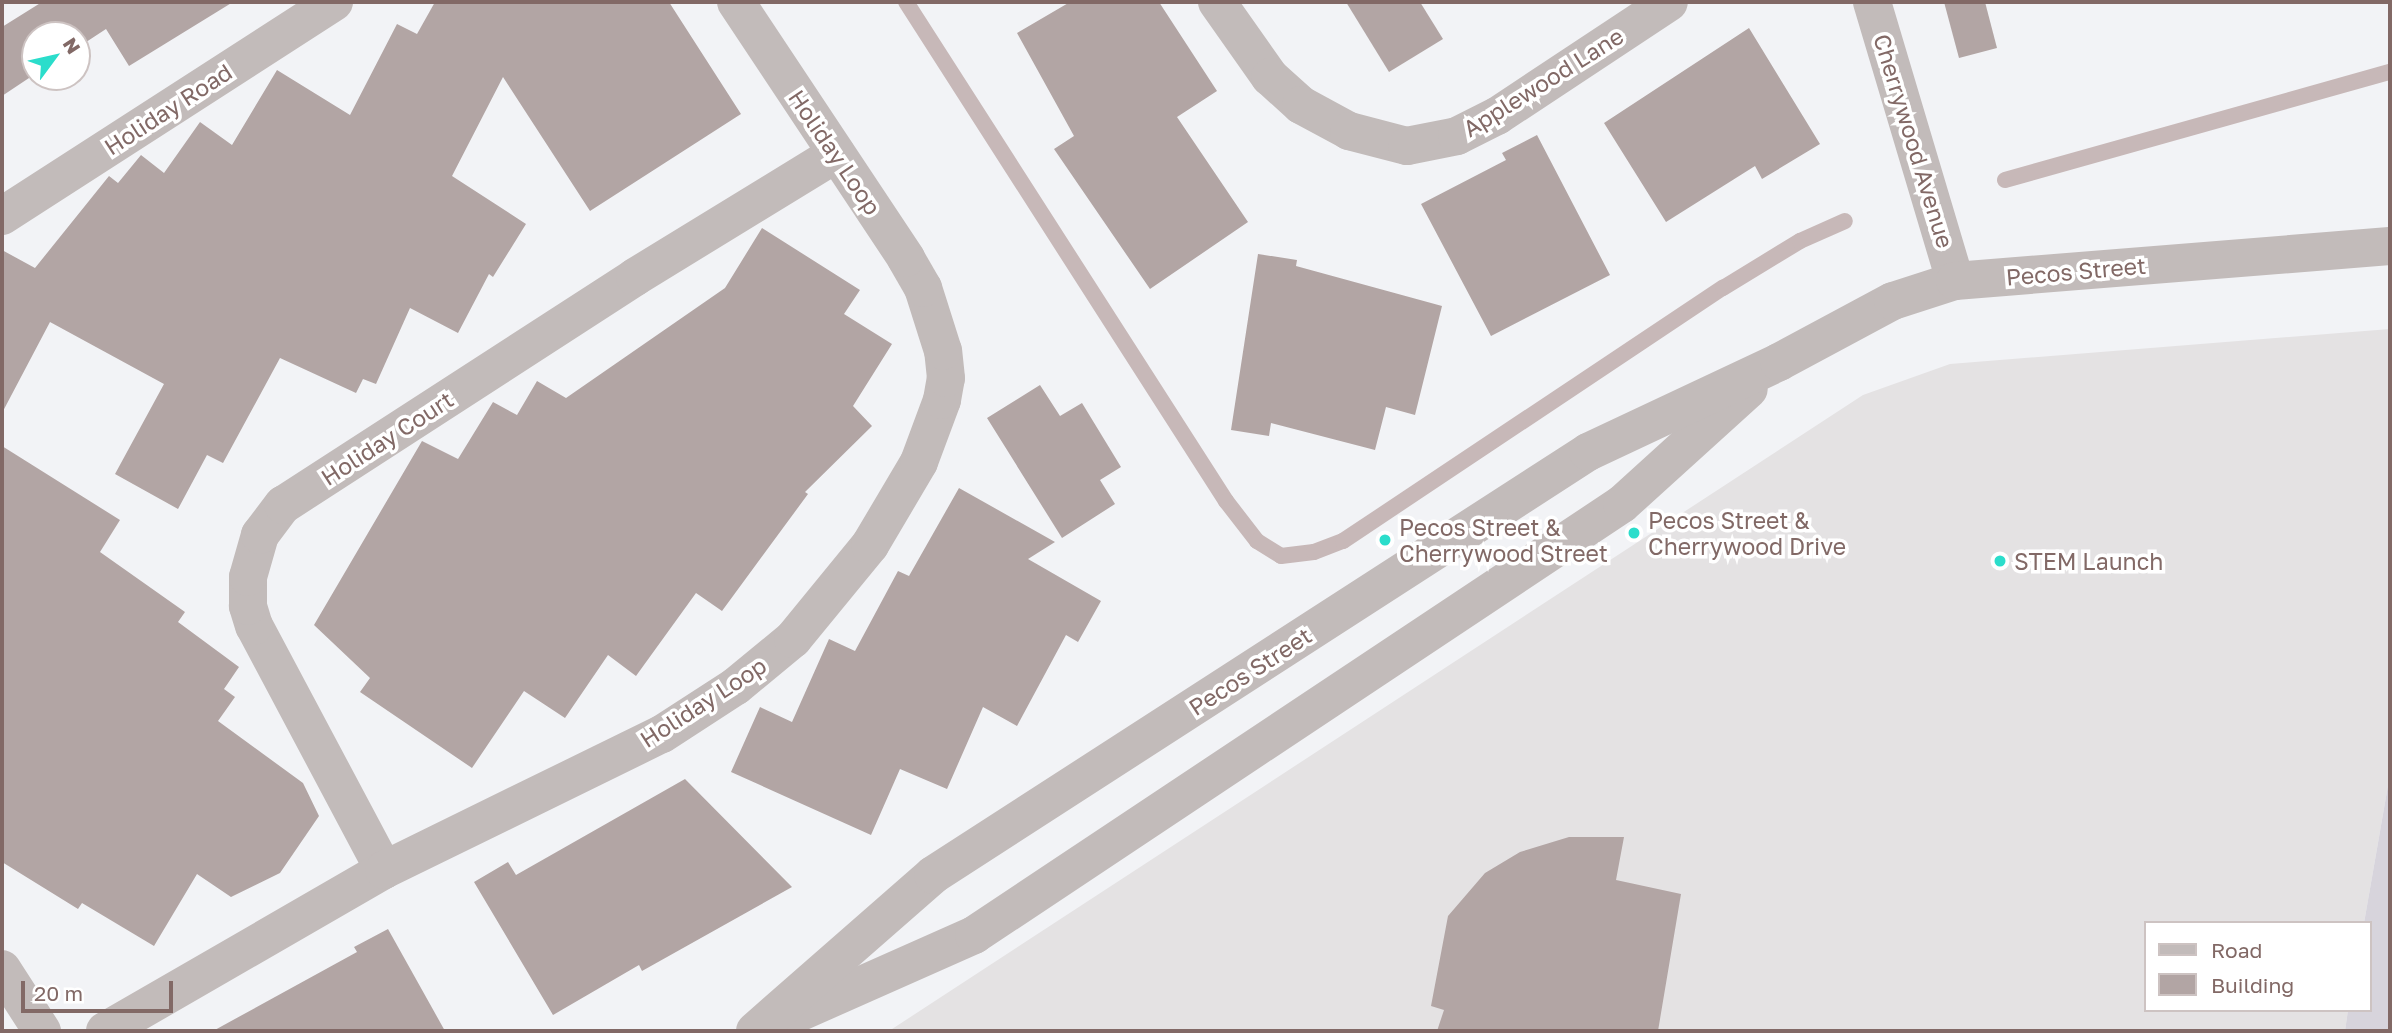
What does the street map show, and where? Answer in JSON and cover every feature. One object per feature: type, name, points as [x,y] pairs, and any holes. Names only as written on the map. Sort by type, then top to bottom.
[{"type":"street","name":"Holiday Road","points":[[2,216],[334,2]]},
{"type":"street","name":"Holiday Loop","points":[[105,1031],[384,870],[662,734],[736,686],[793,639],[870,545],[919,462],[946,378],[943,351],[922,288],[736,2]]},
{"type":"street","name":"Applewood Lane","points":[[1217,2],[1257,61],[1301,105],[1361,135],[1407,146],[1457,136],[1497,116],[1669,2]]},
{"type":"street","name":"Cherrywood Avenue","points":[[1872,2],[1955,281]]},
{"type":"street","name":"Holiday Court","points":[[384,870],[254,626],[248,606],[248,577],[260,535],[282,505],[635,277],[836,154]]},
{"type":"street","name":"Pecos Street","points":[[756,1031],[933,875],[1588,452],[1779,362],[1893,301],[1955,281],[2390,246]]},
{"type":"street","name":"Pecos Street","points":[[756,1031],[974,935],[1622,504],[1779,362]]},
{"type":"street","points":[[2,969],[42,1031]]},
{"type":"shaded area","name":"STEM Launch","points":[[2390,329],[2390,774],[2364,921],[2144,921],[2144,1012],[2348,1012],[2345,1031],[889,1031],[1863,395],[1950,364]]},
{"type":"shaded area","points":[[2390,774],[2390,1031],[2345,1031],[2348,1012],[2371,1012],[2371,921],[2364,921]]},
{"type":"building","points":[[42,2],[233,2],[129,66],[106,29],[91,39],[91,21],[21,21],[21,83],[2,96],[2,27]]},
{"type":"building","points":[[435,2],[669,2],[741,114],[590,211],[503,77],[452,176],[526,224],[493,277],[489,274],[458,333],[410,308],[376,384],[363,379],[356,393],[280,358],[223,463],[207,455],[178,509],[115,474],[164,384],[50,322],[2,413],[2,250],[35,268],[109,176],[118,183],[141,155],[164,173],[200,122],[232,145],[277,70],[350,115],[397,24],[417,34]]},
{"type":"building","points":[[1070,2],[1159,2],[1217,91],[1177,117],[1248,222],[1150,289],[1054,149],[1074,136],[1017,33]]},
{"type":"building","points":[[1346,2],[1420,2],[1443,39],[1389,72]]},
{"type":"building","points":[[1944,2],[1985,2],[1997,48],[1959,58]]},
{"type":"building","points":[[1749,28],[1820,144],[1762,179],[1755,166],[1666,222],[1604,123]]},
{"type":"building","points":[[1537,135],[1610,275],[1491,336],[1421,204],[1506,160],[1502,153]]},
{"type":"building","points":[[762,228],[860,290],[844,314],[892,344],[853,406],[872,426],[805,492],[808,494],[722,611],[696,593],[636,676],[608,655],[565,718],[524,691],[472,768],[360,692],[370,678],[314,625],[422,441],[458,459],[493,402],[517,415],[537,381],[566,398],[725,288]]},
{"type":"building","points":[[1258,254],[1297,260],[1296,266],[1442,306],[1415,415],[1386,407],[1375,450],[1271,423],[1269,436],[1231,430]]},
{"type":"building","points":[[1040,385],[1060,416],[1082,403],[1121,467],[1100,480],[1115,504],[1062,538],[987,418]]},
{"type":"building","points":[[2,446],[120,520],[100,552],[185,612],[178,622],[239,667],[224,689],[235,697],[218,721],[303,783],[319,816],[280,873],[231,897],[197,874],[154,946],[82,903],[78,909],[2,862]]},
{"type":"building","points":[[959,488],[1055,542],[1028,559],[1101,601],[1078,642],[1066,635],[1017,726],[983,707],[947,789],[900,769],[871,835],[731,772],[760,707],[792,722],[829,639],[855,651],[898,571],[909,576]]},
{"type":"building","points":[[685,779],[792,887],[642,971],[639,965],[553,1015],[474,882],[508,862],[516,875]]},
{"type":"building","points":[[1569,837],[1624,837],[1616,880],[1681,894],[1658,1031],[1437,1031],[1444,1010],[1431,1006],[1448,916],[1485,873],[1520,852]]},
{"type":"building","points":[[388,929],[445,1031],[213,1031],[357,952],[354,947]]},
{"type":"waterway","points":[[906,2],[1226,501],[1257,541],[1281,556],[1314,552],[1343,541],[1723,288],[1800,241],[1845,221]]},
{"type":"waterway","points":[[2005,180],[2390,72]]},
{"type":"place","name":"Pecos Street & Cherrywood Drive","points":[[1634,533]]},
{"type":"place","name":"Pecos Street & Cherrywood Street","points":[[1385,540]]},
{"type":"place","name":"STEM Launch","points":[[2000,561]]}]
